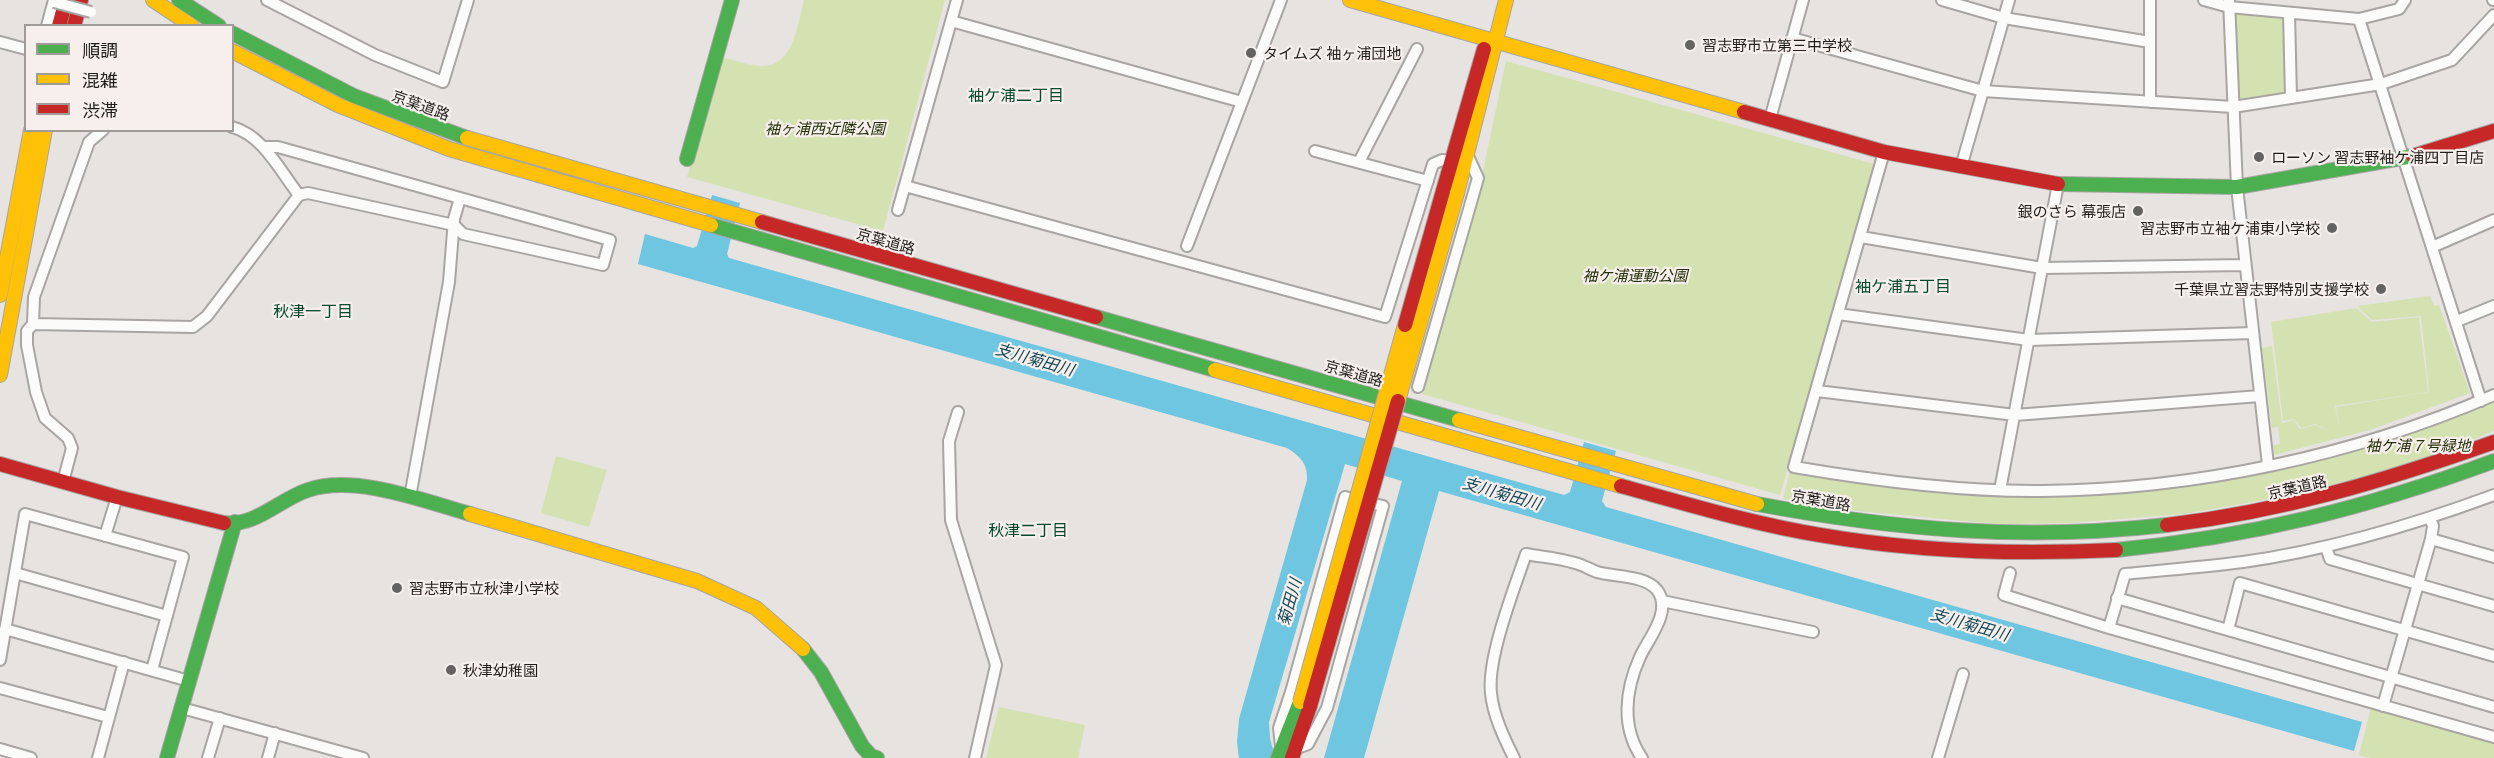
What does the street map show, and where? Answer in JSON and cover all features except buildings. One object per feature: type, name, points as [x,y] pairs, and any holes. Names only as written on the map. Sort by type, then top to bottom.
[{"type":"main road","points":[[75,24],[81,0]]},
{"type":"main road","points":[[153,0],[189,24]]},
{"type":"main road","points":[[179,0],[216,24]]},
{"type":"main road","points":[[687,159],[732,0]]},
{"type":"main road","points":[[1350,0],[1884,152],[2058,184],[2237,187],[2404,159],[2494,131]]},
{"type":"main road","points":[[1287,754],[1305,704],[1457,193],[1491,41],[1497,0]]},
{"type":"main road","points":[[1305,704],[1451,161],[1506,0]]},
{"type":"main road","points":[[58,1],[59,24]]},
{"type":"main road","name":"京葉道路","points":[[234,34],[336,87],[407,118],[453,134],[699,206],[1743,501],[1836,519],[1941,532],[2038,534],[2177,525],[2275,509],[2374,485],[2494,442]]},
{"type":"main road","name":"京葉道路","points":[[234,52],[295,84],[398,131],[449,149],[1569,472],[1718,512],[1820,535],[1929,548],[1986,552],[2136,548],[2198,541],[2292,524],[2401,494],[2494,461]]},
{"type":"main road","points":[[0,295],[32,132]]},
{"type":"main road","points":[[0,375],[45,132]]},
{"type":"main road","points":[[0,464],[204,520],[227,524],[250,520],[308,490],[331,486],[364,487],[410,497],[697,580],[756,608],[801,647],[821,672],[861,746],[873,757]]},
{"type":"main road","points":[[167,758],[235,522]]},
{"type":"street","points":[[267,0],[280,4],[375,55],[443,82],[468,0]]},
{"type":"street","points":[[898,210],[957,0]]},
{"type":"street","points":[[1187,246],[1281,0]]},
{"type":"street","points":[[1770,119],[1803,0]]},
{"type":"street","points":[[1942,0],[2004,18],[2150,42]]},
{"type":"street","points":[[1961,167],[2009,0]]},
{"type":"street","points":[[2150,0],[2150,102]]},
{"type":"street","points":[[2204,0],[2289,13],[2358,20],[2399,9],[2405,0]]},
{"type":"street","points":[[47,24],[58,1],[91,12]]},
{"type":"street","points":[[2229,4],[2237,187],[2268,465]]},
{"type":"street","points":[[2289,13],[2291,98]]},
{"type":"street","points":[[1792,38],[1983,91],[2233,107],[2381,84],[2452,60],[2494,15]]},
{"type":"street","points":[[2358,20],[2381,84],[2481,401]]},
{"type":"street","points":[[951,21],[1242,102]]},
{"type":"street","points":[[0,42],[24,48]]},
{"type":"street","points":[[1359,162],[1417,49]]},
{"type":"street","points":[[234,128],[257,138],[299,195]]},
{"type":"street","points":[[63,482],[72,448],[68,438],[45,418],[36,392],[27,345],[27,331],[33,324],[34,297],[89,142],[102,132]]},
{"type":"street","points":[[33,324],[193,327],[207,316],[299,195],[308,193],[454,225],[463,234],[603,265],[610,240],[278,147],[263,147]]},
{"type":"street","points":[[1315,151],[1428,181]]},
{"type":"street","points":[[1884,152],[1794,467],[1863,479],[2001,490],[2044,491],[2131,486],[2216,476],[2359,444],[2494,395]]},
{"type":"street","points":[[1418,387],[1478,178],[1467,154]]},
{"type":"street","points":[[905,186],[1385,318],[1433,164],[1442,160],[1451,161]]},
{"type":"street","points":[[2001,490],[2058,184]]},
{"type":"street","points":[[410,497],[449,282],[454,225],[460,198]]},
{"type":"street","points":[[2432,247],[2494,220]]},
{"type":"street","points":[[1861,237],[2042,268],[2245,265]]},
{"type":"street","points":[[2457,321],[2494,306]]},
{"type":"street","points":[[1838,314],[2029,340],[2253,333]]},
{"type":"street","points":[[1817,391],[2014,415],[2260,396]]},
{"type":"street","points":[[958,412],[949,441],[951,520],[996,665],[975,758]]},
{"type":"street","points":[[105,536],[117,497]]},
{"type":"street","points":[[1345,497],[1383,506],[1326,708],[1308,744],[1287,754],[1279,728],[1345,497]]},
{"type":"street","points":[[2109,628],[2125,574],[2244,562],[2326,546],[2430,518],[2493,498]]},
{"type":"street","points":[[0,660],[25,514],[183,557],[152,670]]},
{"type":"street","points":[[2383,706],[2431,540],[2433,526],[2430,518]]},
{"type":"street","points":[[2431,540],[2494,557]]},
{"type":"street","points":[[2326,546],[2330,559],[2494,606]]},
{"type":"street","points":[[1514,758],[1493,708],[1490,678],[1507,610],[1526,554],[1575,563],[1596,572],[1644,581],[1657,590],[1662,601],[1657,627],[1641,655],[1628,699],[1629,729],[1642,758]]},
{"type":"street","points":[[15,573],[167,616]]},
{"type":"street","points":[[2010,573],[2004,595],[2109,628],[2494,737]]},
{"type":"street","points":[[2228,630],[2240,583],[2494,656]]},
{"type":"street","points":[[2117,598],[2494,707]]},
{"type":"street","points":[[1662,601],[1814,632]]},
{"type":"street","points":[[5,629],[189,681]]},
{"type":"street","points":[[98,758],[124,662]]},
{"type":"street","points":[[1938,758],[1963,674]]},
{"type":"street","points":[[0,688],[108,717]]},
{"type":"street","points":[[182,708],[275,734],[329,753],[363,758]]},
{"type":"street","points":[[208,758],[220,718]]},
{"type":"street","points":[[268,758],[275,734]]},
{"type":"street","points":[[0,749],[31,758]]},
{"type":"green space","name":"袖ヶ浦西近隣公園","points":[[804,0],[945,0],[883,231],[687,177],[722,57],[763,66],[782,59],[797,31]]},
{"type":"green space","points":[[2233,12],[2285,16],[2286,94],[2237,102]]},
{"type":"green space","name":"袖ケ浦運動公園","points":[[1506,61],[1874,164],[1780,495],[1422,394],[1484,167]]},
{"type":"green space","points":[[2430,296],[2434,306],[2439,305],[2470,393],[2370,430],[2274,455],[2273,445],[2280,444],[2278,427],[2272,428],[2262,348],[2272,346],[2282,423],[2294,420],[2300,429],[2315,425],[2330,431],[2315,424],[2301,428],[2294,419],[2283,421],[2271,322],[2356,308],[2372,322],[2419,317],[2428,392],[2335,406],[2340,430],[2336,407],[2429,392],[2421,316],[2372,320],[2357,306]]},
{"type":"green space","name":"袖ケ浦７号緑地","points":[[2494,400],[2494,431],[2423,459],[2292,495],[2184,514],[2069,523],[1996,524],[1858,511],[1783,499],[1790,470],[1842,480],[1994,496],[2137,490],[2220,481],[2271,471]]},
{"type":"green space","points":[[556,456],[607,470],[589,527],[541,513]]},
{"type":"green space","points":[[999,707],[1085,725],[1078,758],[986,758]]},
{"type":"green space","points":[[2371,708],[2494,743],[2494,758],[2370,758],[2359,755]]},
{"type":"water","points":[[712,195],[740,203],[727,254],[729,258],[1564,495],[1570,492],[1584,442],[1616,451],[1602,501],[1606,507],[2362,722],[2354,751],[1439,491],[1364,758],[1324,758],[1402,481],[1345,464],[1269,722],[1275,758],[1239,758],[1237,742],[1239,719],[1307,480],[1305,465],[1299,457],[1287,448],[638,264],[645,234],[693,248],[697,246]]},
{"type":"traffic: fast","points":[[179,0],[216,24]]},
{"type":"traffic: fast","points":[[687,159],[732,0]]},
{"type":"traffic: fast","points":[[234,34],[354,96],[467,138]]},
{"type":"traffic: fast","points":[[2058,184],[2237,187],[2413,156]]},
{"type":"traffic: fast","points":[[711,225],[1215,370]]},
{"type":"traffic: fast","points":[[1096,317],[1459,420]]},
{"type":"traffic: fast","points":[[2116,550],[2214,537],[2308,518],[2400,493],[2494,461]]},
{"type":"traffic: fast","points":[[224,523],[235,523],[257,517],[308,490],[347,485],[411,496],[470,514]]},
{"type":"traffic: fast","points":[[1757,504],[1860,520],[1961,530],[2063,532],[2167,525]]},
{"type":"traffic: fast","points":[[167,758],[235,522]]},
{"type":"traffic: fast","points":[[803,649],[821,672],[862,746],[871,756],[877,758]]},
{"type":"traffic: fast","points":[[1278,758],[1300,702]]},
{"type":"traffic: slow","points":[[153,0],[189,24]]},
{"type":"traffic: slow","points":[[1350,0],[1744,112]]},
{"type":"traffic: slow","points":[[1457,193],[1506,0]]},
{"type":"traffic: slow","points":[[234,52],[338,105],[449,149],[711,225]]},
{"type":"traffic: slow","points":[[0,295],[31,132]]},
{"type":"traffic: slow","points":[[0,375],[45,132]]},
{"type":"traffic: slow","points":[[467,138],[762,222]]},
{"type":"traffic: slow","points":[[1398,401],[1457,193]]},
{"type":"traffic: slow","points":[[1300,702],[1405,325]]},
{"type":"traffic: slow","points":[[1215,370],[1621,486]]},
{"type":"traffic: slow","points":[[1459,420],[1757,504]]},
{"type":"traffic: slow","points":[[470,514],[697,581],[756,608],[803,649]]},
{"type":"traffic: jam","points":[[60,24],[66,0]]},
{"type":"traffic: jam","points":[[75,24],[81,0]]},
{"type":"traffic: jam","points":[[1443,191],[1484,49]]},
{"type":"traffic: jam","points":[[1744,112],[1884,152],[2058,184]]},
{"type":"traffic: jam","points":[[2413,156],[2494,131]]},
{"type":"traffic: jam","points":[[1405,325],[1443,191]]},
{"type":"traffic: jam","points":[[762,222],[1096,317]]},
{"type":"traffic: jam","points":[[1310,706],[1398,401]]},
{"type":"traffic: jam","points":[[2167,525],[2252,512],[2333,493],[2494,442]]},
{"type":"traffic: jam","points":[[0,464],[117,497],[224,523]]},
{"type":"traffic: jam","points":[[1621,486],[1770,525],[1857,541],[1967,551],[2116,550]]},
{"type":"traffic: jam","points":[[1292,758],[1310,706]]},
{"type":"place","name":"習志野市立第三中学校","points":[[1690,45]]},
{"type":"place","name":"タイムズ 袖ヶ浦団地","points":[[1251,53]]},
{"type":"place","name":"ローソン 習志野袖ケ浦四丁目店","points":[[2259,157]]},
{"type":"place","name":"銀のさら 幕張店","points":[[2138,211]]},
{"type":"place","name":"習志野市立袖ケ浦東小学校","points":[[2332,228]]},
{"type":"place","name":"千葉県立習志野特別支援学校","points":[[2381,289]]},
{"type":"place","name":"習志野市立秋津小学校","points":[[397,588]]},
{"type":"place","name":"秋津幼稚園","points":[[451,670]]},
{"type":"district","name":"袖ケ浦二丁目","points":[[1016,95]]},
{"type":"district","name":"袖ケ浦五丁目","points":[[1903,286]]},
{"type":"district","name":"秋津一丁目","points":[[313,311]]},
{"type":"district","name":"秋津二丁目","points":[[1028,530]]},
{"type":"water label","name":"支川菊田川","points":[[1035,359]]},
{"type":"water label","name":"支川菊田川","points":[[1502,493]]},
{"type":"water label","name":"菊田川","points":[[1289,602]]},
{"type":"water label","name":"支川菊田川","points":[[1970,624]]}]
